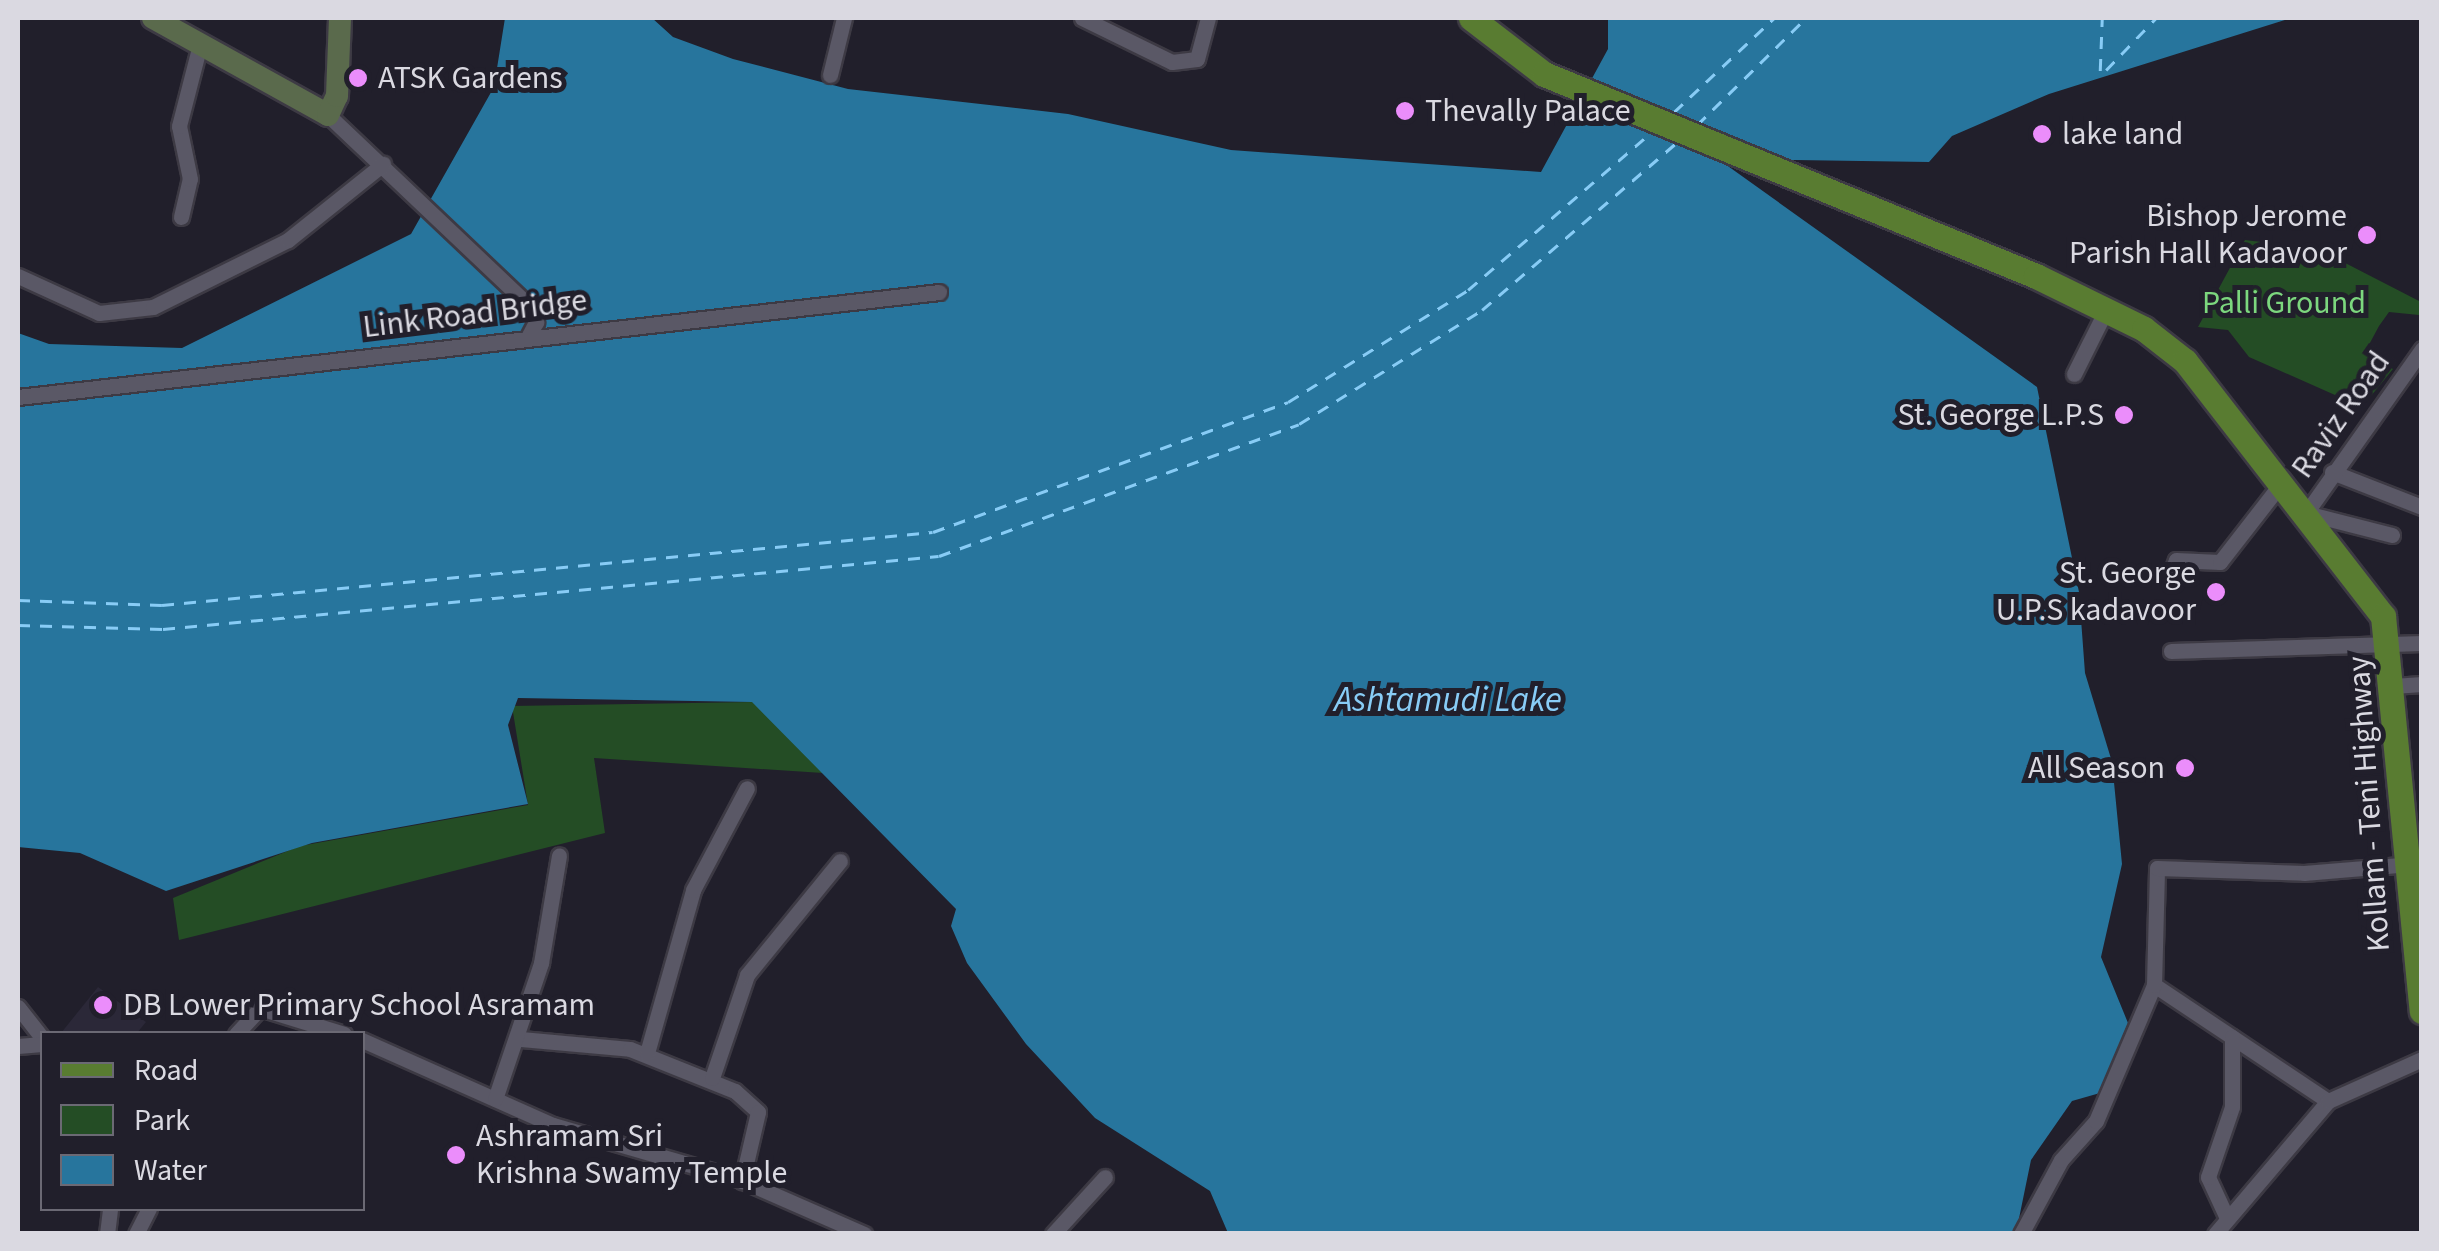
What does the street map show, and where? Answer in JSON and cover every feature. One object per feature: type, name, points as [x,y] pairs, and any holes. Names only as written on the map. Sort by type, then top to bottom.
[{"type":"main road","name":"Kollam - Teni Highway","points":[[1470,18],[1544,74],[1805,187],[2106,310],[2185,361],[2283,481],[2383,616],[2392,645],[2393,686],[2415,867],[2422,1010]]},
{"type":"street","points":[[153,18],[199,48],[328,115],[523,300],[536,322],[529,335]]},
{"type":"street","points":[[328,115],[338,96],[340,18]]},
{"type":"street","points":[[830,74],[844,18]]},
{"type":"street","points":[[1082,18],[1172,62],[1197,59],[1208,18]]},
{"type":"street","points":[[181,216],[190,179],[179,126],[199,48]]},
{"type":"street","points":[[18,276],[99,313],[153,307],[288,240],[382,164]]},
{"type":"street","name":"Link Road Bridge","points":[[18,397],[529,335],[939,292]]},
{"type":"street","points":[[2074,374],[2106,310]]},
{"type":"street","name":"Raviz Road","points":[[2306,513],[2420,354]]},
{"type":"street","points":[[2332,472],[2422,507]]},
{"type":"street","points":[[2169,579],[2176,560],[2220,562],[2283,481]]},
{"type":"street","points":[[2306,513],[2392,534]]},
{"type":"street","points":[[2171,651],[2422,644]]},
{"type":"street","points":[[2393,686],[2422,684]]},
{"type":"street","points":[[646,1053],[693,890],[747,788]]},
{"type":"street","points":[[495,1099],[521,1039],[559,856]]},
{"type":"street","points":[[712,1078],[748,975],[840,862]]},
{"type":"street","points":[[2021,1234],[2061,1160],[2096,1121],[2154,984],[2154,876],[2168,863],[2415,867]]},
{"type":"street","points":[[2154,984],[2328,1101]]},
{"type":"street","points":[[18,1007],[40,1038]]},
{"type":"street","points":[[239,1031],[260,1008],[334,1031]]},
{"type":"street","points":[[2227,1218],[2208,1177],[2232,1107],[2232,1037]]},
{"type":"street","points":[[521,1039],[646,1053],[712,1078],[758,1112],[742,1180]]},
{"type":"street","points":[[365,1041],[495,1099],[742,1180],[864,1234]]},
{"type":"street","points":[[2215,1234],[2328,1101],[2422,1059]]},
{"type":"street","points":[[1053,1234],[1105,1177]]},
{"type":"street","points":[[136,1234],[148,1211]]},
{"type":"shaded area","name":"DB Lower Primary School Asramam","points":[[98,987],[146,1022],[139,1031],[63,1031]]},
{"type":"green space","name":"Palli Ground","points":[[2245,240],[2318,249],[2421,302],[2419,315],[2389,312],[2379,326],[2364,354],[2393,369],[2362,407],[2249,357],[2228,330],[2198,327]]},
{"type":"green space","points":[[753,702],[823,773],[594,758],[605,833],[179,940],[173,898],[300,846],[528,805],[512,706]]},
{"type":"water","name":"Ashtamudi Lake","points":[[505,18],[652,18],[673,37],[733,59],[848,89],[1068,114],[1231,150],[1541,172],[1608,49],[1608,18],[2291,18],[2049,94],[1952,136],[1929,162],[1718,159],[2037,387],[2079,592],[2085,673],[2112,762],[2122,864],[2101,957],[2128,1023],[2100,1093],[2072,1101],[2031,1160],[2016,1233],[1228,1233],[1210,1191],[1095,1118],[1026,1044],[967,963],[951,926],[956,909],[752,702],[518,698],[508,725],[528,804],[312,843],[166,891],[80,853],[18,847],[18,333],[49,344],[182,348],[411,234],[494,87]]},
{"type":"ferry route","points":[[1674,112],[1774,18]]},
{"type":"ferry route","points":[[1697,125],[1806,18]]},
{"type":"ferry route","points":[[2100,71],[2102,18]]},
{"type":"ferry route","points":[[2106,70],[2156,18]]},
{"type":"ferry route","points":[[18,600],[162,605],[933,532],[1288,402],[1468,290],[1653,131]]},
{"type":"ferry route","points":[[18,625],[163,629],[939,556],[1299,424],[1482,310],[1676,143]]},
{"type":"place","name":"ATSK Gardens","points":[[358,78]]},
{"type":"place","name":"Thevally Palace","points":[[1405,111]]},
{"type":"place","name":"lake land","points":[[2042,134]]},
{"type":"place","name":"Bishop Jerome Parish Hall Kadavoor","points":[[2367,235]]},
{"type":"place","name":"St. George L.P.S","points":[[2124,415]]},
{"type":"place","name":"St. George U.P.S kadavoor","points":[[2216,592]]},
{"type":"place","name":"All Season","points":[[2185,768]]},
{"type":"place","name":"DB Lower Primary School Asramam","points":[[103,1005]]},
{"type":"place","name":"Ashramam Sri Krishna Swamy Temple","points":[[456,1155]]}]
